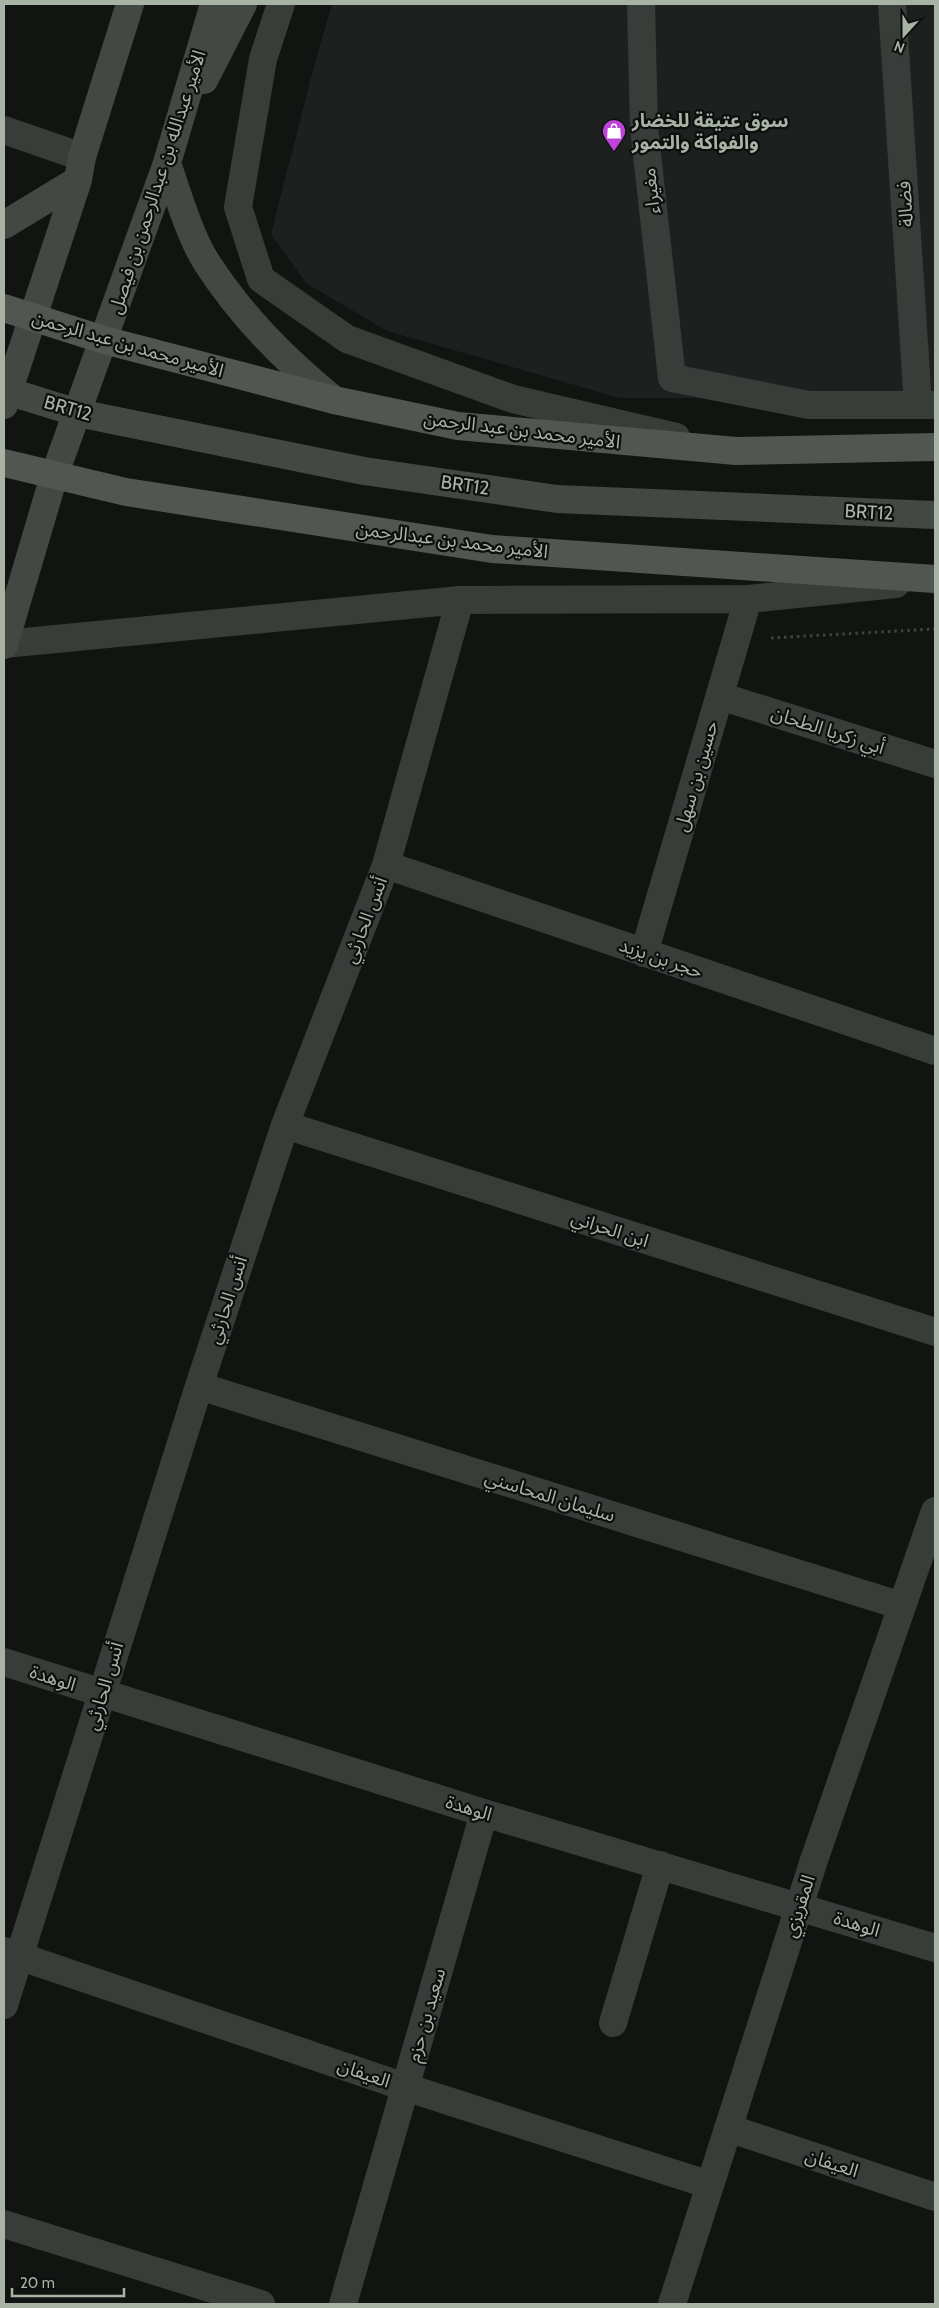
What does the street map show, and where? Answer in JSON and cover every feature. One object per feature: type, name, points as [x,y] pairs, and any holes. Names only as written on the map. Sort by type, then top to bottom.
[{"type":"main road","points":[[5,395],[33,318],[130,4]]},
{"type":"main road","name":"الأمير عبدالله بن عبدالرحمن بن فيصل","points":[[4,645],[54,476],[167,163],[214,4]]},
{"type":"main road","points":[[175,134],[243,4]]},
{"type":"main road","points":[[167,163],[183,208],[206,261],[256,328],[291,365],[334,400]]},
{"type":"main road","points":[[4,226],[80,168]]},
{"type":"main road","name":"الأمير محمد بن عبد الرحمن","points":[[4,308],[104,340],[334,400],[458,426],[736,451],[935,447]]},
{"type":"main road","name":"BRT12","points":[[5,395],[78,413],[364,471],[557,499],[935,515]]},
{"type":"main road","name":"الأمير محمد بن عبدالرحمن","points":[[4,463],[54,476],[136,493],[492,549],[935,579]]},
{"type":"street","points":[[281,4],[263,59],[238,207],[261,279],[347,339],[513,399],[736,451]]},
{"type":"street","name":"مغيراء","points":[[640,4],[644,128],[672,378],[809,405],[927,405]]},
{"type":"street","name":"فضالة","points":[[892,4],[927,405]]},
{"type":"street","points":[[4,130],[80,168]]},
{"type":"street","name":"الأمير محمد بن عبدالرحمن","points":[[4,645],[460,600],[748,599],[935,579]]},
{"type":"street","name":"حسين بن سهل","points":[[644,953],[748,599]]},
{"type":"street","name":"أنس الحارثي","points":[[4,2005],[12,1953],[102,1693],[199,1386],[285,1126],[386,865],[460,600]]},
{"type":"street","name":"أبي زكريا الطحان","points":[[720,696],[935,764]]},
{"type":"street","name":"حجر بن يزيد","points":[[386,865],[935,1051]]},
{"type":"street","name":"ابن الحراني","points":[[285,1126],[935,1332]]},
{"type":"street","name":"سليمان المحاسني","points":[[199,1386],[902,1606]]},
{"type":"street","name":"المقريزي","points":[[672,2304],[799,1906],[935,1511]]},
{"type":"street","name":"الوهدة","points":[[4,1662],[484,1813],[660,1864],[935,1948]]},
{"type":"street","name":"سعيد بن حزم","points":[[343,2304],[484,1813]]},
{"type":"street","points":[[613,2023],[660,1864]]},
{"type":"street","name":"العيفان","points":[[12,1953],[405,2087],[710,2185]]},
{"type":"street","name":"العيفان","points":[[728,2128],[935,2197]]},
{"type":"street","points":[[4,2224],[261,2304]]},
{"type":"path","points":[[736,640],[935,629]]},
{"type":"shaded area","name":"سوق عتيقة للخضار والفواكة والتمور","points":[[332,4],[935,4],[935,398],[620,398],[387,331],[306,283],[271,234]]},
{"type":"place","name":"سوق عتيقة للخضار والفواكة والتمور","points":[[614,152]]}]
